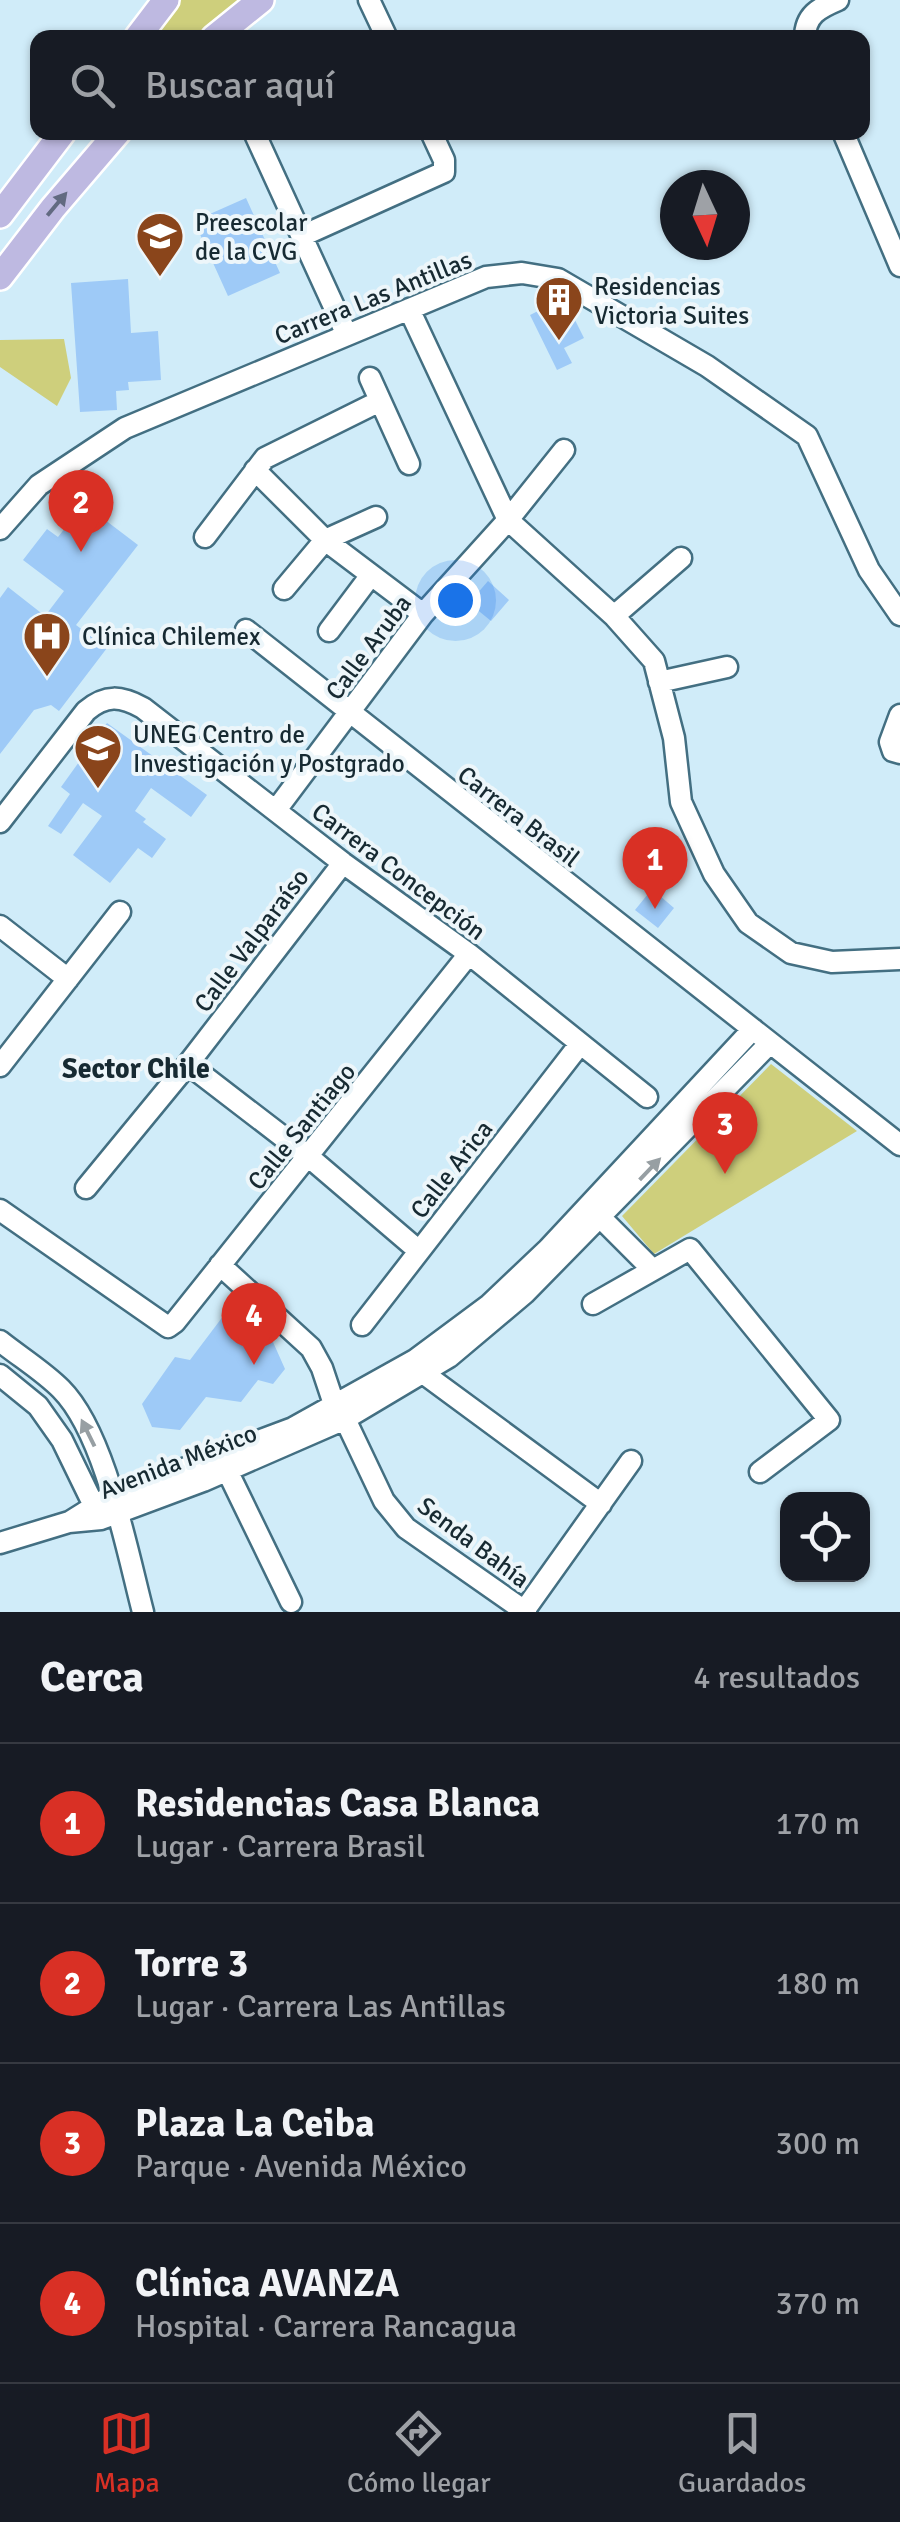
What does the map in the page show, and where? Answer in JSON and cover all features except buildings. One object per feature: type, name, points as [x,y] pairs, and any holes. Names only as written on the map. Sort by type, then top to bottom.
[{"type":"main road","points":[[143,30],[166,0]]},
{"type":"main road","points":[[224,30],[261,0]]},
{"type":"main road","points":[[0,215],[57,140]]},
{"type":"main road","points":[[0,277],[111,140]]},
{"type":"street","points":[[369,0],[383,30]]},
{"type":"street","points":[[805,30],[813,12],[838,0]]},
{"type":"street","points":[[258,140],[347,335]]},
{"type":"street","points":[[302,236],[444,172],[444,160],[435,140]]},
{"type":"street","points":[[846,140],[900,266]]},
{"type":"street","name":"Carrera Las Antillas","points":[[0,529],[38,485],[125,428],[486,276],[522,273],[558,279],[707,366],[807,436],[869,570],[900,615]]},
{"type":"street","points":[[409,309],[508,520],[614,616],[654,661],[674,738],[681,802],[714,874],[748,923],[792,952],[805,956],[832,962],[900,959]]},
{"type":"street","points":[[370,378],[410,464]]},
{"type":"street","points":[[204,537],[265,458],[380,401]]},
{"type":"street","name":"Calle Aruba","points":[[276,810],[423,614],[508,520],[564,450]]},
{"type":"street","points":[[255,470],[325,540],[423,614]]},
{"type":"street","points":[[284,590],[325,540],[376,517]]},
{"type":"street","points":[[614,616],[681,558]]},
{"type":"street","points":[[329,631],[371,575]]},
{"type":"street","name":"Carrera Brasil","points":[[246,630],[900,1146]]},
{"type":"street","points":[[659,682],[727,667]]},
{"type":"street","name":"Carrera Concepción","points":[[0,822],[86,711],[98,700],[125,698],[470,954],[647,1097]]},
{"type":"street","points":[[900,715],[890,742],[893,751],[900,753]]},
{"type":"street","name":"Calle Valparaíso","points":[[86,1188],[188,1064],[343,862]]},
{"type":"street","points":[[0,1066],[120,912]]},
{"type":"street","points":[[0,926],[68,979]]},
{"type":"street","name":"Calle Santiago","points":[[0,1210],[168,1327],[176,1322],[470,954]]},
{"type":"street","name":"Avenida México","points":[[0,1543],[69,1522],[224,1463],[293,1428],[340,1413],[449,1357],[525,1294],[753,1030]]},
{"type":"street","name":"Avenida México","points":[[340,1413],[489,1305],[595,1212],[770,1043]]},
{"type":"street","name":"Calle Arica","points":[[362,1325],[580,1044]]},
{"type":"street","points":[[188,1064],[309,1157],[420,1251]]},
{"type":"street","points":[[595,1212],[653,1270]]},
{"type":"street","points":[[593,1304],[690,1248],[828,1420],[760,1472]]},
{"type":"street","name":"Senda Bahía","points":[[220,1264],[310,1348],[384,1501],[406,1528],[525,1611]]},
{"type":"street","points":[[0,1341],[61,1390],[77,1410],[95,1446],[105,1508]]},
{"type":"street","points":[[422,1373],[601,1504]]},
{"type":"street","points":[[0,1375],[38,1406],[105,1508],[129,1559],[143,1612]]},
{"type":"street","points":[[525,1611],[630,1461]]},
{"type":"street","points":[[224,1463],[290,1602]]},
{"type":"shaded area","points":[[178,0],[246,0],[208,30],[155,30]]},
{"type":"shaded area","points":[[64,339],[71,378],[57,406],[0,367],[0,340]]},
{"type":"shaded area","points":[[771,1064],[857,1131],[654,1254],[622,1216]]},
{"type":"place","name":"Preescolar de la CVG","points":[[160,278]]},
{"type":"place","name":"Residencias Victoria Suites","points":[[559,342]]},
{"type":"place","name":"Torre 3","points":[[81,552]]},
{"type":"place","name":"Clínica Chilemex","points":[[47,678]]},
{"type":"place","name":"UNEG Centro de Investigación y Postgrado","points":[[98,790]]},
{"type":"place","name":"Residencias Casa Blanca","points":[[655,909]]},
{"type":"place","name":"Plaza La Ceiba","points":[[725,1174]]},
{"type":"place","name":"Clínica AVANZA","points":[[254,1365]]},
{"type":"district","name":"Sector Chile","points":[[136,1068]]}]
